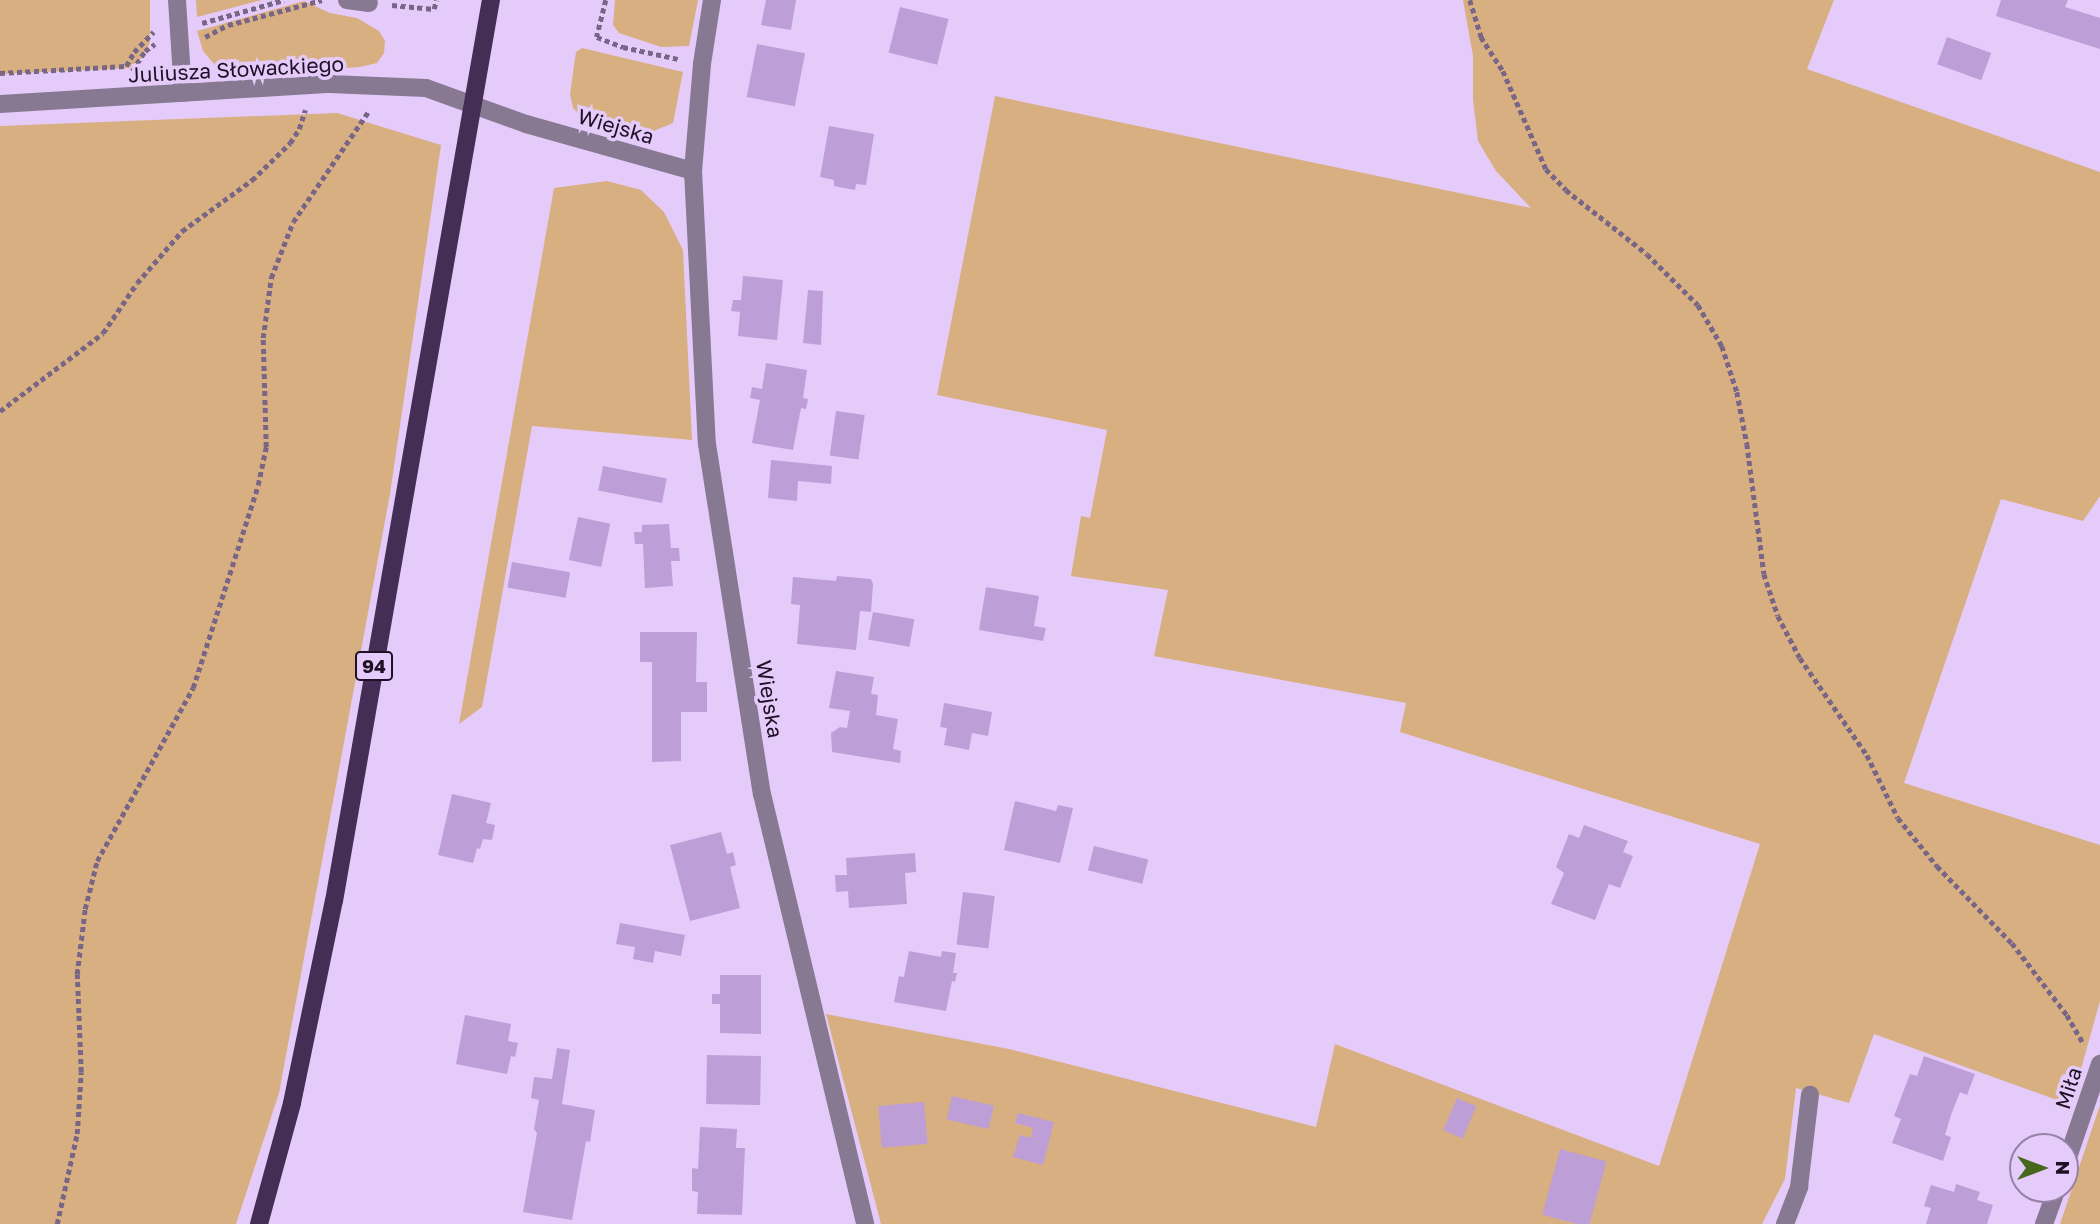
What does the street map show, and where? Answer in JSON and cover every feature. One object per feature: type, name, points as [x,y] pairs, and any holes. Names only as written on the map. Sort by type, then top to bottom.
[{"type":"main road","name":"94","points":[[259,1224],[292,1103],[334,901],[491,0]]},
{"type":"street","points":[[177,0],[183,93]]},
{"type":"street","points":[[347,0],[369,3]]},
{"type":"street","name":"Wiejska","points":[[712,0],[702,64],[693,171],[707,444],[762,794],[865,1224]]},
{"type":"street","name":"Juliusza Słowackiego","points":[[0,104],[312,86],[426,88],[471,104]]},
{"type":"street","name":"Wiejska","points":[[471,104],[526,124],[693,171]]},
{"type":"street","name":"Miła","points":[[2076,1133],[2099,1068]]},
{"type":"street","points":[[1785,1224],[1799,1187],[1810,1095]]},
{"type":"street","points":[[2044,1224],[2052,1203]]},
{"type":"path","points":[[0,73],[126,66],[134,51],[159,27],[195,25],[284,0]]},
{"type":"path","points":[[369,3],[433,9],[436,0]]},
{"type":"path","points":[[606,0],[597,37],[623,47],[702,64]]},
{"type":"path","points":[[1470,0],[1481,37],[1503,71],[1546,169],[1566,190],[1606,220],[1664,271],[1698,305],[1723,346],[1737,392],[1747,444],[1764,574],[1778,616],[1800,658],[1867,755],[1898,818],[1937,866],[2012,943],[2067,1015],[2099,1068]]},
{"type":"path","points":[[0,411],[103,333],[137,283],[182,231],[206,217],[272,163],[299,129],[312,86]]},
{"type":"path","points":[[57,1224],[76,1134],[81,1072],[76,974],[85,909],[97,861],[194,688],[257,485],[266,447],[263,338],[271,278],[293,222],[384,88]]},
{"type":"shaded area","points":[[0,0],[150,0],[150,42],[143,57],[129,68],[0,74]]},
{"type":"shaded area","points":[[196,0],[262,0],[197,17]]},
{"type":"shaded area","points":[[615,0],[698,0],[689,46],[661,47],[619,33],[613,25]]},
{"type":"shaded area","points":[[1463,0],[1834,0],[1807,69],[2100,172],[2100,496],[2083,521],[2001,499],[1904,783],[2100,845],[2100,1001],[2071,1105],[1874,1034],[1849,1103],[1796,1088],[1785,1179],[1762,1224],[881,1224],[826,1014],[1009,1049],[1316,1127],[1335,1044],[1659,1166],[1760,844],[1400,732],[1406,703],[1154,656],[1168,590],[1071,576],[1081,516],[1090,518],[1107,430],[937,395],[995,96],[1531,208],[1496,171],[1478,141],[1473,100],[1473,56]]},
{"type":"shaded area","points":[[304,1],[330,13],[357,18],[379,31],[385,41],[384,53],[377,63],[360,67],[253,75],[229,73],[214,64],[203,51],[197,31]]},
{"type":"shaded area","points":[[582,48],[683,72],[673,123],[644,135],[619,138],[594,129],[573,108],[570,94],[576,52]]},
{"type":"shaded area","points":[[337,113],[441,145],[390,494],[279,1093],[236,1224],[0,1224],[0,126]]},
{"type":"shaded area","points":[[607,181],[641,190],[664,212],[683,250],[692,440],[532,426],[482,707],[459,724],[554,188]]},
{"type":"shaded area","points":[[2100,1105],[2100,1224],[2060,1224],[2067,1203],[2079,1203],[2079,1167]]},
{"type":"building","points":[[766,0],[796,0],[791,30],[761,25]]},
{"type":"building","points":[[2001,0],[2068,0],[2065,7],[2100,18],[2100,49],[1996,16]]},
{"type":"building","points":[[900,7],[949,19],[937,65],[889,53]]},
{"type":"building","points":[[1947,37],[1991,53],[1981,80],[1937,64]]},
{"type":"building","points":[[757,44],[805,53],[795,106],[747,97]]},
{"type":"building","points":[[829,126],[874,134],[866,185],[856,184],[855,190],[834,186],[834,180],[820,177]]},
{"type":"building","points":[[743,276],[783,280],[777,340],[738,336],[740,312],[731,311],[733,300],[741,300]]},
{"type":"building","points":[[808,290],[823,291],[821,345],[803,343]]},
{"type":"building","points":[[766,363],[807,370],[803,398],[808,399],[806,409],[801,408],[793,450],[752,443],[760,400],[750,398],[752,387],[762,389]]},
{"type":"building","points":[[836,411],[865,415],[858,460],[830,456]]},
{"type":"building","points":[[771,460],[832,466],[831,484],[798,481],[797,501],[768,498]]},
{"type":"building","points":[[603,466],[667,478],[662,503],[598,491]]},
{"type":"building","points":[[578,517],[610,524],[601,567],[569,560]]},
{"type":"building","points":[[669,524],[671,548],[679,548],[680,561],[671,561],[673,586],[645,588],[643,544],[635,544],[634,532],[642,532],[642,525]]},
{"type":"building","points":[[512,562],[570,572],[566,598],[507,588]]},
{"type":"building","points":[[837,576],[871,579],[873,584],[871,612],[860,611],[856,650],[797,644],[800,605],[791,604],[793,577],[836,581]]},
{"type":"building","points":[[986,587],[1039,596],[1034,626],[1046,628],[1043,641],[979,630]]},
{"type":"building","points":[[873,612],[914,619],[909,647],[868,640]]},
{"type":"building","points":[[640,632],[697,632],[696,682],[707,682],[707,712],[681,712],[681,761],[652,762],[652,662],[640,662]]},
{"type":"building","points":[[836,671],[874,677],[871,694],[878,695],[876,715],[898,719],[893,749],[901,751],[900,763],[832,752],[831,733],[840,727],[847,728],[850,711],[829,708]]},
{"type":"building","points":[[944,703],[992,712],[988,736],[972,733],[969,750],[944,745],[947,728],[940,727]]},
{"type":"building","points":[[452,794],[491,803],[486,823],[495,825],[492,840],[483,839],[473,863],[438,855]]},
{"type":"building","points":[[1015,801],[1056,811],[1058,805],[1073,808],[1060,863],[1004,850]]},
{"type":"building","points":[[1584,825],[1628,841],[1623,852],[1633,856],[1620,888],[1609,884],[1595,920],[1551,904],[1564,873],[1556,867],[1569,834],[1579,838]]},
{"type":"building","points":[[721,832],[727,854],[733,852],[736,865],[730,867],[740,908],[690,921],[670,845]]},
{"type":"building","points":[[1094,846],[1148,860],[1142,884],[1088,870]]},
{"type":"building","points":[[915,853],[916,872],[905,873],[907,904],[849,908],[848,891],[836,892],[835,875],[847,875],[846,858]]},
{"type":"building","points":[[963,892],[995,896],[988,949],[957,945]]},
{"type":"building","points":[[620,923],[685,935],[681,956],[655,951],[653,963],[633,959],[635,947],[616,944]]},
{"type":"building","points":[[909,951],[941,957],[942,951],[956,953],[953,973],[957,973],[955,982],[952,981],[946,1011],[894,1002],[899,976],[904,977]]},
{"type":"building","points":[[720,975],[761,975],[761,1034],[720,1033],[720,1004],[712,1004],[712,994],[720,994]]},
{"type":"building","points":[[465,1015],[511,1024],[508,1041],[518,1043],[515,1057],[511,1056],[507,1074],[456,1064]]},
{"type":"building","points":[[557,1048],[570,1050],[562,1104],[595,1110],[590,1142],[586,1141],[572,1220],[523,1212],[537,1133],[534,1129],[539,1100],[531,1098],[534,1077],[552,1079]]},
{"type":"building","points":[[707,1055],[761,1056],[760,1105],[706,1104]]},
{"type":"building","points":[[1924,1056],[1975,1074],[1967,1095],[1960,1092],[1951,1115],[1945,1135],[1951,1137],[1943,1161],[1892,1143],[1901,1119],[1894,1116],[1910,1074],[1917,1076]]},
{"type":"building","points":[[952,1096],[994,1106],[988,1129],[947,1119]]},
{"type":"building","points":[[1457,1098],[1476,1106],[1463,1138],[1443,1130]]},
{"type":"building","points":[[924,1102],[928,1144],[882,1148],[878,1106]]},
{"type":"building","points":[[1018,1113],[1054,1122],[1043,1165],[1013,1157],[1020,1135],[1031,1138],[1033,1128],[1015,1123]]},
{"type":"building","points":[[700,1127],[737,1129],[736,1148],[745,1148],[742,1215],[697,1214],[698,1192],[692,1191],[692,1168],[698,1169]]},
{"type":"building","points":[[1560,1149],[1606,1161],[1590,1224],[1577,1224],[1542,1215]]},
{"type":"building","points":[[1956,1184],[1980,1192],[1977,1200],[1993,1205],[1987,1224],[1926,1224],[1931,1208],[1924,1206],[1931,1185],[1954,1192]]}]
